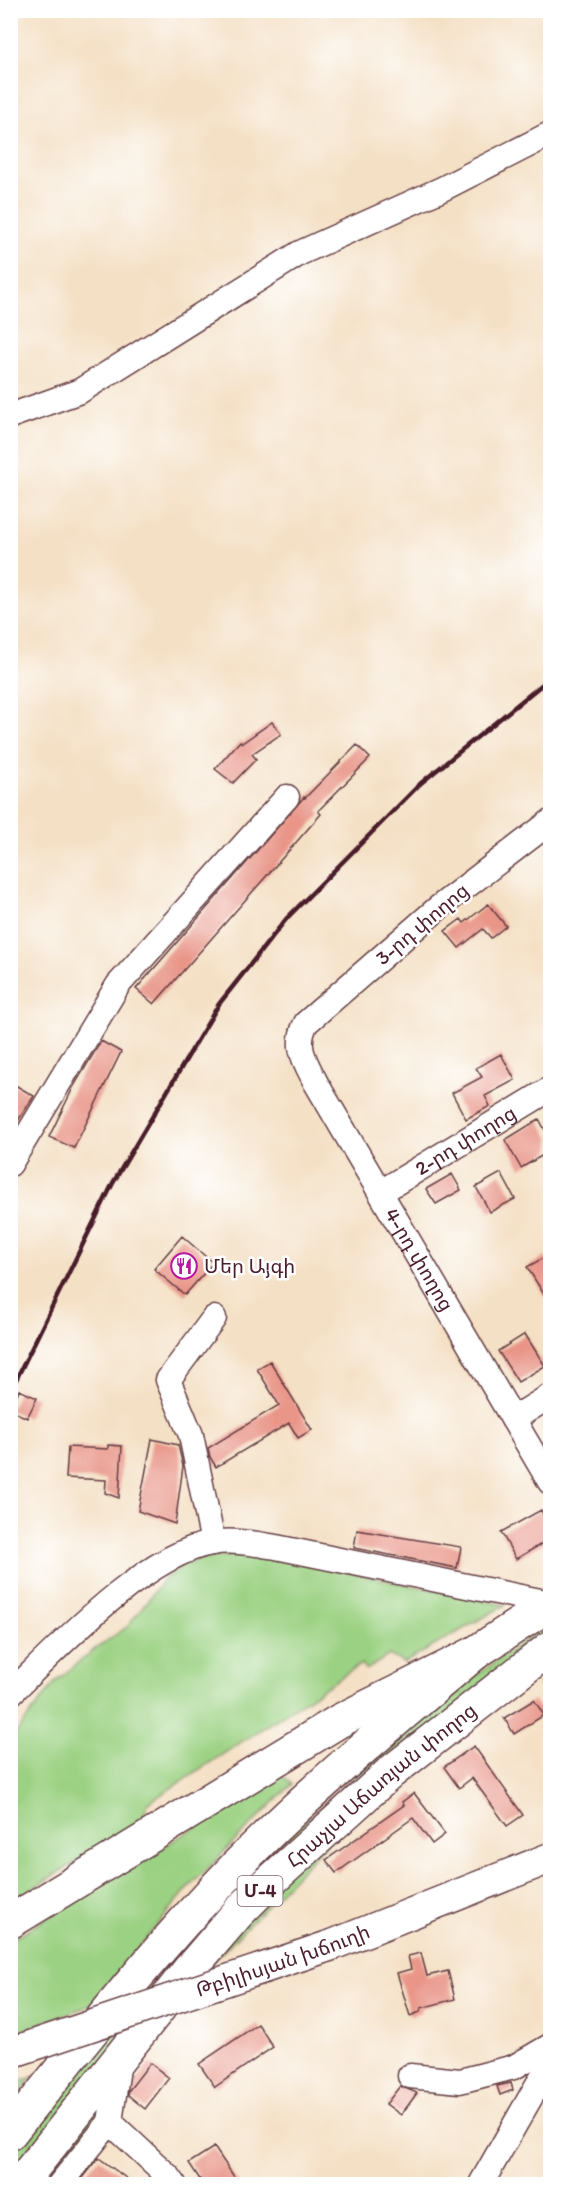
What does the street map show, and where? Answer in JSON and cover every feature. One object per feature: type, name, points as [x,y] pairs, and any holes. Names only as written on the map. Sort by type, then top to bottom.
[{"type":"highway","name":"Մ-4","points":[[475,1653],[550,1604]]},
{"type":"highway","name":"Հրաչյա Աճառյան փողոց","points":[[20,2184],[189,1970],[266,1885],[391,1772],[550,1648]]},
{"type":"highway","points":[[10,1922],[339,1721],[475,1653]]},
{"type":"highway","name":"Հրաչյա Աճառյան փողոց","points":[[10,2133],[158,1950],[211,1892],[252,1850],[335,1773],[475,1653]]},
{"type":"main road","name":"Թբիլիսյան խճուղի","points":[[10,2053],[332,1945],[550,1858]]},
{"type":"street","points":[[10,416],[80,391],[300,253],[442,189],[550,134]]},
{"type":"street","points":[[10,1164],[118,985],[286,796]]},
{"type":"street","name":"3-րդ փողոց","points":[[302,1033],[306,1023],[438,908],[550,822]]},
{"type":"street","name":"4-րդ փողոց","points":[[302,1033],[299,1044],[312,1074],[550,1482]]},
{"type":"street","name":"2-րդ փողոց","points":[[381,1192],[550,1089]]},
{"type":"street","points":[[213,1543],[191,1435],[168,1380],[214,1318]]},
{"type":"street","points":[[513,1419],[550,1396]]},
{"type":"street","points":[[10,1694],[60,1645],[129,1585],[183,1551],[213,1543],[236,1542],[276,1547],[550,1604]]},
{"type":"street","points":[[410,2076],[460,2081],[514,2067],[550,2046]]},
{"type":"street","points":[[60,2184],[110,2122],[119,2061]]},
{"type":"street","points":[[481,2184],[550,2063]]},
{"type":"street","points":[[110,2122],[174,2184]]},
{"type":"green space","points":[[248,1555],[286,1559],[505,1605],[404,1663],[389,1655],[366,1670],[361,1664],[148,1803],[140,1824],[11,1901],[10,1741],[56,1681],[128,1626],[164,1579],[185,1564],[207,1557]]},
{"type":"green space","points":[[550,1623],[550,1634],[476,1688],[11,2172],[11,2155],[29,2132],[166,1966],[281,1841],[423,1717]]},
{"type":"green space","points":[[550,1678],[550,1702],[539,1684]]},
{"type":"green space","points":[[281,1775],[292,1784],[189,1887],[91,2005],[11,2034],[11,1940]]},
{"type":"green space","points":[[32,2077],[11,2105],[11,2085]]},
{"type":"green space","points":[[102,2095],[109,2103],[49,2184],[31,2184]]},
{"type":"building","points":[[272,722],[281,734],[252,754],[256,759],[233,783],[215,769],[240,741],[242,743]]},
{"type":"building","points":[[357,745],[370,758],[318,811],[321,814],[154,1004],[136,989],[304,797]]},
{"type":"building","points":[[488,904],[506,926],[491,938],[483,929],[459,948],[445,931],[461,919],[464,923]]},
{"type":"building","points":[[101,1041],[121,1052],[74,1148],[49,1137],[74,1086]]},
{"type":"building","points":[[501,1054],[515,1080],[485,1096],[490,1106],[466,1119],[452,1093],[482,1077],[476,1068]]},
{"type":"building","points":[[10,1082],[34,1096],[10,1133]]},
{"type":"building","points":[[539,1119],[550,1139],[550,1151],[521,1168],[505,1140]]},
{"type":"building","points":[[501,1173],[515,1199],[490,1212],[476,1187]]},
{"type":"building","points":[[452,1174],[461,1190],[436,1204],[426,1189]]},
{"type":"building","points":[[182,1236],[213,1263],[185,1295],[154,1269]]},
{"type":"building","points":[[545,1257],[550,1267],[550,1304],[527,1267]]},
{"type":"building","points":[[525,1334],[545,1366],[518,1382],[498,1351]]},
{"type":"building","points":[[270,1361],[312,1430],[298,1438],[289,1423],[216,1467],[208,1448],[279,1405],[257,1369]]},
{"type":"building","points":[[19,1390],[37,1398],[27,1418],[10,1410]]},
{"type":"building","points":[[152,1439],[178,1445],[183,1466],[175,1524],[138,1511]]},
{"type":"building","points":[[108,1445],[122,1446],[119,1498],[105,1493],[106,1480],[66,1478],[68,1447],[108,1449]]},
{"type":"building","points":[[541,1510],[550,1527],[550,1539],[516,1559],[501,1532]]},
{"type":"building","points":[[357,1530],[461,1547],[457,1568],[354,1548]]},
{"type":"building","points":[[534,1700],[544,1715],[514,1734],[504,1718]]},
{"type":"building","points":[[474,1746],[523,1815],[507,1826],[472,1778],[459,1788],[444,1767]]},
{"type":"building","points":[[414,1793],[445,1834],[432,1844],[413,1818],[336,1873],[326,1860],[404,1805],[402,1802]]},
{"type":"building","points":[[421,1953],[427,1976],[448,1971],[455,1999],[421,2008],[420,2012],[410,2016],[397,1973],[411,1969],[408,1956]]},
{"type":"building","points":[[258,2024],[273,2047],[215,2087],[199,2064]]},
{"type":"building","points":[[150,2063],[169,2078],[145,2109],[128,2095],[129,2090]]},
{"type":"building","points":[[511,2083],[513,2090],[500,2095],[497,2086]]},
{"type":"building","points":[[400,2086],[417,2093],[401,2115],[386,2104]]},
{"type":"building","points":[[214,2147],[239,2184],[203,2184],[189,2163]]},
{"type":"building","points":[[99,2158],[134,2184],[78,2184]]},
{"type":"railway","points":[[10,1392],[113,1183],[219,1004],[287,918],[421,783],[550,678]]},
{"type":"place","name":"Մեր Այգի","points":[[184,1266]]}]
